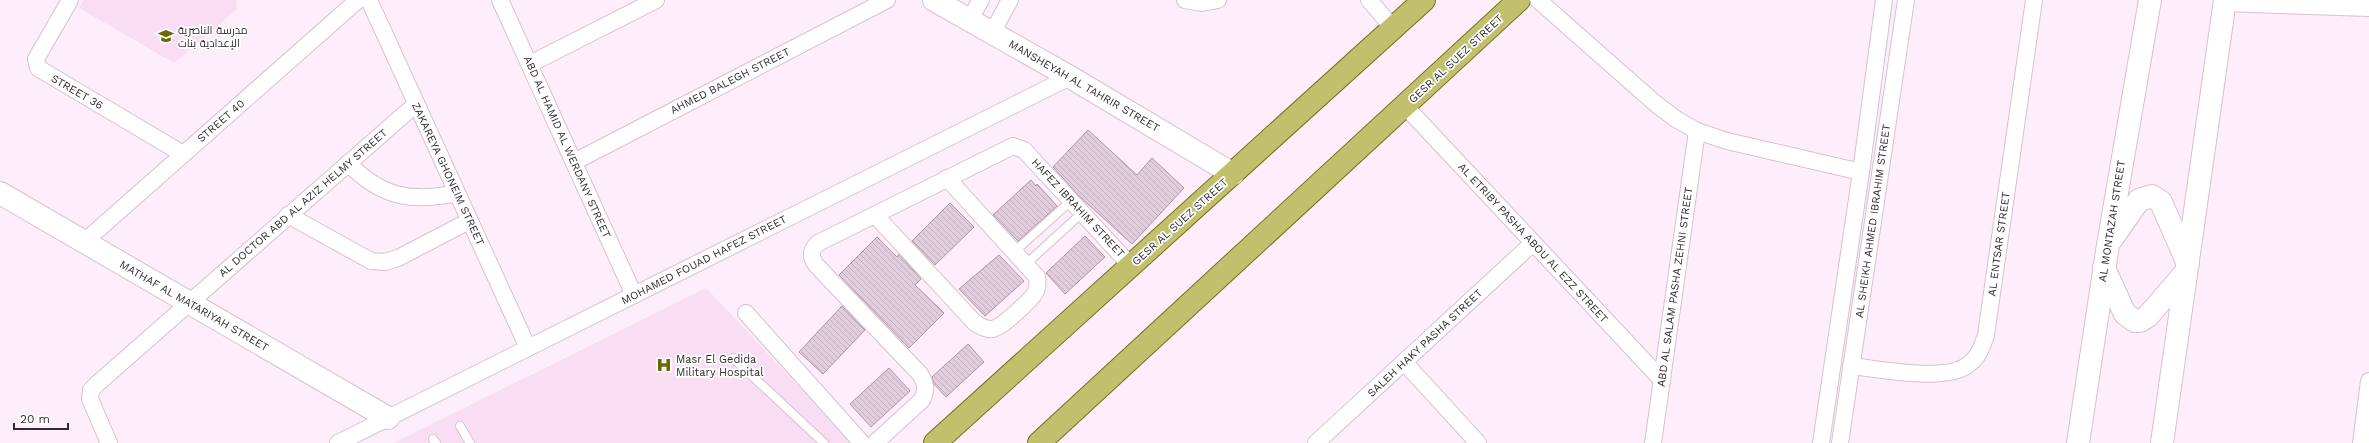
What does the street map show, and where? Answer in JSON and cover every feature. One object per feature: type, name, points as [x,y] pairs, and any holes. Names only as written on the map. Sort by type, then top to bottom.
[{"type":"main road","name":"GESR AL SUEZ STREET","points":[[935,443],[1132,267],[1424,0]]},
{"type":"main road","name":"GESR AL SUEZ STREET","points":[[1039,443],[1519,0]]},
{"type":"street","name":"STREET 36","points":[[70,0],[36,59],[38,68],[183,154]]},
{"type":"street","name":"STREET 40","points":[[84,242],[358,0]]},
{"type":"street","name":"ZAKAREYA GHONEIM STREET","points":[[370,0],[469,221],[528,348]]},
{"type":"street","name":"ABD AL HAMID AL WERDANY STREET","points":[[500,0],[634,295]]},
{"type":"street","points":[[530,64],[656,0]]},
{"type":"street","name":"AHMED BALEGH STREET","points":[[574,162],[887,0]]},
{"type":"street","name":"MANSHEYAH AL TAHRIR STREET","points":[[934,0],[1070,77],[1233,174]]},
{"type":"street","points":[[970,20],[982,0]]},
{"type":"street","points":[[992,33],[1010,0]]},
{"type":"street","points":[[1185,0],[1202,3],[1218,0]]},
{"type":"street","points":[[1369,0],[1394,28]]},
{"type":"street","points":[[1538,0],[1656,104],[1676,119],[1697,131],[1727,141],[1861,172]]},
{"type":"street","name":"AL ENTSAR STREET","points":[[1851,366],[1938,374],[1955,372],[1970,364],[1980,351],[1986,335],[2034,0]]},
{"type":"street","name":"AL MONTAZAH STREET","points":[[2078,443],[2104,268],[2150,0]]},
{"type":"street","points":[[1879,1],[1905,4]]},
{"type":"street","name":"AL SHEIKH AHMED IBRAHIM STREET","points":[[1821,443],[1861,172],[1879,1]]},
{"type":"street","points":[[2162,443],[2225,2],[2369,8]]},
{"type":"street","name":"AL SHEIKH AHMED IBRAHIM STREET","points":[[1840,443],[1905,4]]},
{"type":"street","name":"MOHAMED FOUAD HAFEZ STREET","points":[[338,443],[1070,77]]},
{"type":"street","name":"AL DOCTOR ABD AL AZIZ HELMY STREET","points":[[109,443],[90,399],[91,390],[288,215],[416,104]]},
{"type":"street","name":"AL ETRIBY PASHA ABOU AL EZZ STREET","points":[[1405,106],[1662,380]]},
{"type":"street","name":"ABD AL SALAM PASHA ZEHNI STREET","points":[[1653,443],[1697,131]]},
{"type":"street","name":"HAFEZ IBRAHIM STREET","points":[[947,178],[1007,148],[1013,146],[1024,150],[1132,267]]},
{"type":"street","points":[[348,164],[362,178],[384,190],[408,197],[433,198],[457,193]]},
{"type":"street","points":[[875,215],[976,323],[983,328],[992,329],[1000,326],[1035,293],[1038,286],[1037,277],[1015,251],[947,178],[818,243],[812,249],[811,258],[925,382],[926,391],[922,400],[875,443]]},
{"type":"street","name":"MATHAF AL MATARIYAH STREET","points":[[0,193],[388,418]]},
{"type":"street","points":[[2108,245],[2139,200],[2152,196],[2161,202],[2187,268]]},
{"type":"street","points":[[288,215],[372,260],[385,262],[398,258],[469,221]]},
{"type":"street","name":"SALEH HAKY PASHA STREET","points":[[1316,443],[1533,243]]},
{"type":"street","points":[[2104,268],[2126,314],[2135,321],[2140,321],[2148,316],[2187,268]]},
{"type":"street","points":[[746,313],[862,443]]},
{"type":"street","points":[[1404,362],[1478,443]]},
{"type":"street","points":[[2361,443],[2369,381]]},
{"type":"lane","points":[[1015,251],[1071,201]]},
{"type":"lane","points":[[1026,264],[1082,213]]},
{"type":"lane","points":[[733,358],[824,443]]},
{"type":"lane","points":[[460,426],[470,443]]},
{"type":"shaded area","name":"مدرسة الناصرية الإعدادية بنات","points":[[84,0],[236,0],[237,9],[174,63],[79,8]]},
{"type":"shaded area","name":"Masr El Gedida Military Hospital","points":[[706,288],[852,443],[394,443]]},
{"type":"building","points":[[1088,130],[1137,175],[1152,158],[1184,188],[1132,244],[1080,197],[1053,167]]},
{"type":"building","points":[[1031,180],[1036,186],[1037,184],[1057,206],[1018,241],[993,215]]},
{"type":"building","points":[[950,203],[974,227],[935,265],[912,241]]},
{"type":"building","points":[[1085,236],[1105,257],[1065,294],[1046,273]]},
{"type":"building","points":[[877,237],[897,257],[899,254],[921,279],[915,285],[944,313],[909,348],[839,275]]},
{"type":"building","points":[[999,255],[1024,281],[985,316],[959,289]]},
{"type":"building","points":[[842,306],[865,330],[823,374],[799,352]]},
{"type":"building","points":[[968,344],[984,362],[946,397],[934,384],[932,377]]},
{"type":"building","points":[[889,368],[910,391],[871,427],[850,404]]},
{"type":"place","name":"مدرسة الناصرية الإعدادية بنات","points":[[166,36]]},
{"type":"place","name":"Masr El Gedida Military Hospital","points":[[664,365]]}]
